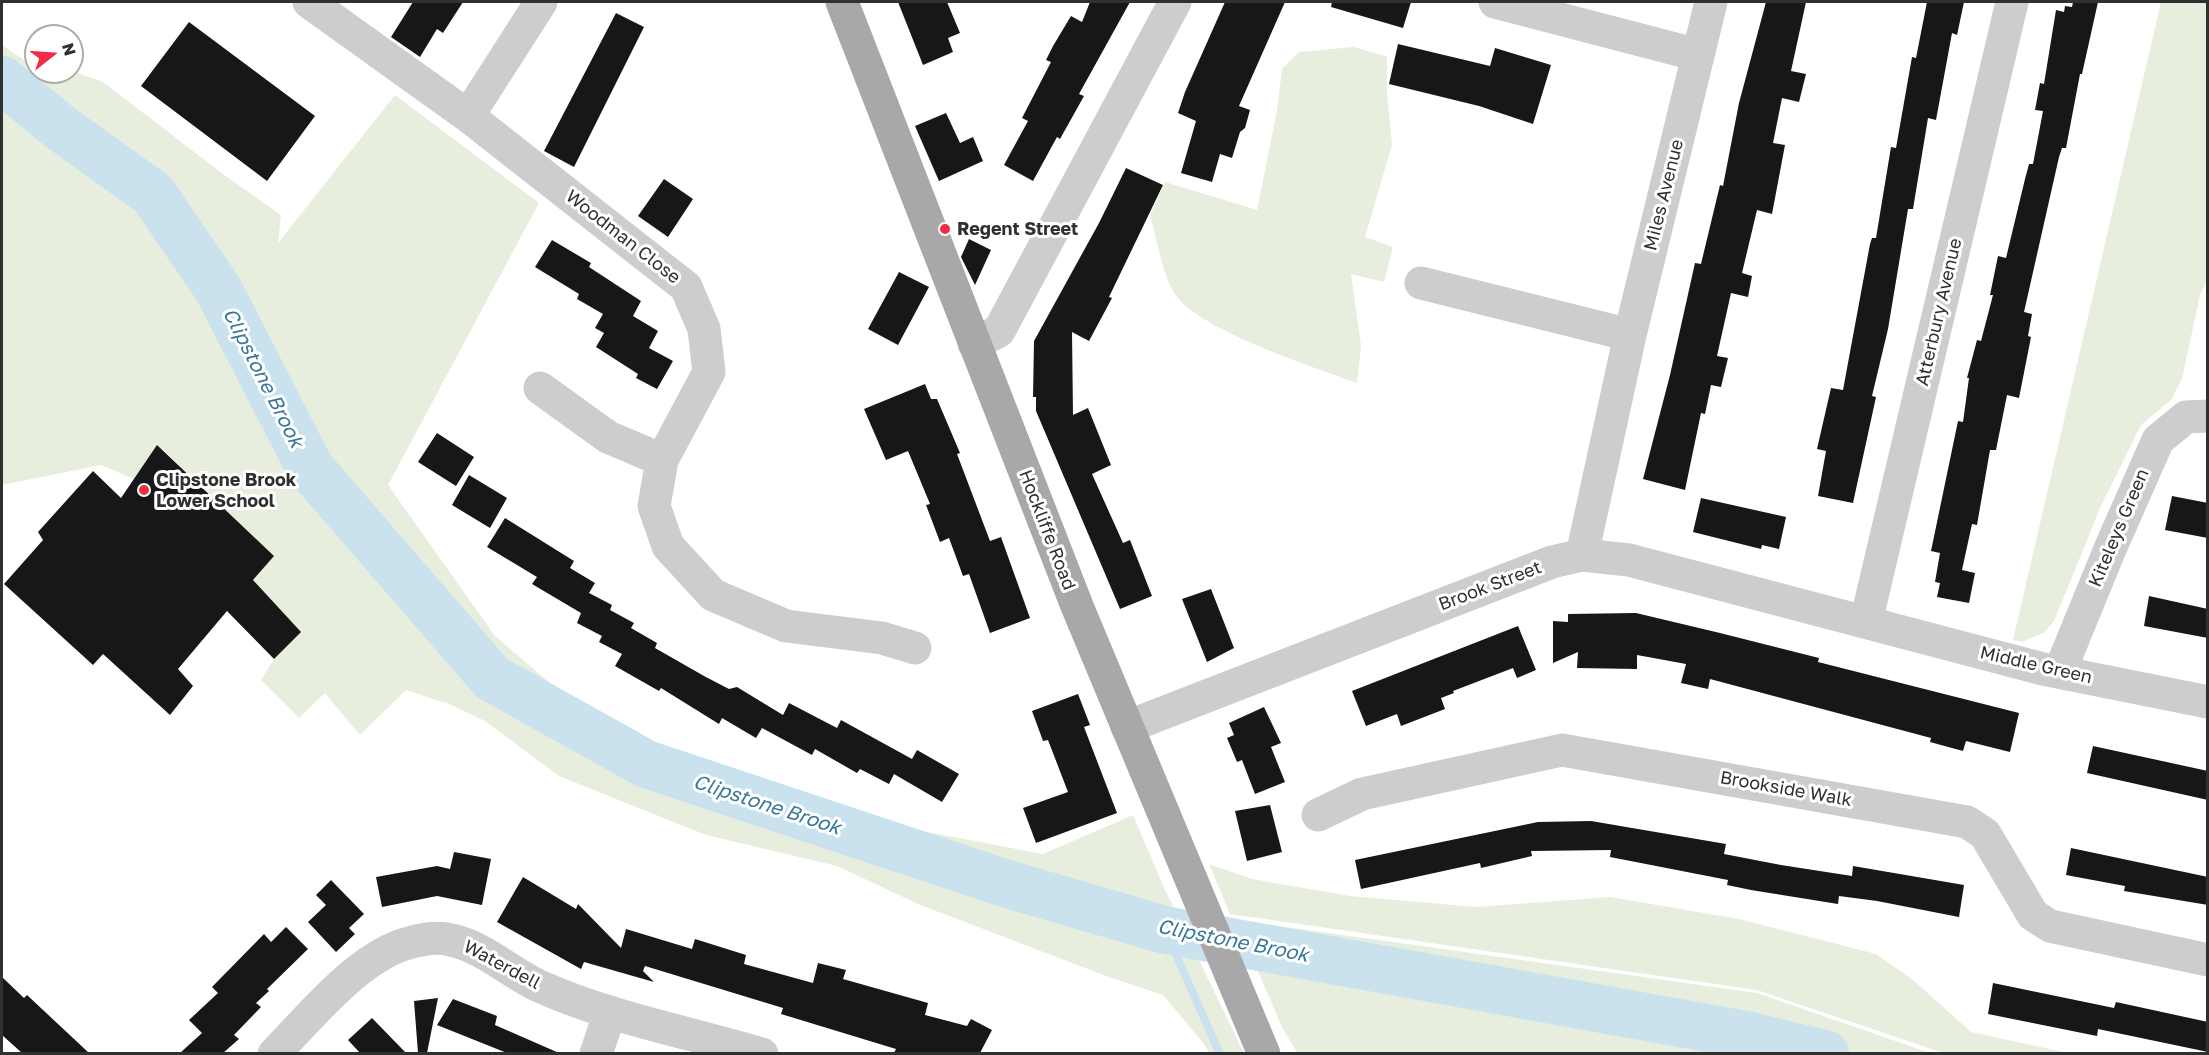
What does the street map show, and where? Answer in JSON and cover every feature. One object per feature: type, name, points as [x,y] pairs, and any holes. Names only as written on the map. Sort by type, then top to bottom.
[{"type":"main road","name":"Hockliffe Road","points":[[842,2],[974,344],[1127,727],[1223,961],[1264,1053]]},
{"type":"street","name":"Woodman Close","points":[[309,2],[468,116],[686,287],[704,329],[709,372],[662,460],[654,506],[668,546],[713,595],[786,626],[882,638],[915,648]]},
{"type":"street","points":[[468,116],[541,2]]},
{"type":"street","points":[[974,344],[999,331],[1175,2]]},
{"type":"street","points":[[1495,2],[1698,56]]},
{"type":"street","name":"Miles Avenue","points":[[1582,555],[1630,336],[1711,2]]},
{"type":"street","name":"Atterbury Avenue","points":[[1866,622],[2012,2]]},
{"type":"street","points":[[1421,283],[1630,336]]},
{"type":"street","points":[[540,388],[608,437],[662,460]]},
{"type":"street","name":"Kiteleys Green","points":[[2060,671],[2158,440],[2186,417],[2208,416]]},
{"type":"street","name":"Brook Street","points":[[1127,727],[1552,562],[1582,555],[1629,560],[1866,622]]},
{"type":"street","name":"Middle Green","points":[[1866,622],[2043,669],[2208,702]]},
{"type":"street","name":"Brookside Walk","points":[[1318,815],[1362,794],[1562,750],[1967,822],[1985,834],[2033,915],[2050,926],[2208,960]]},
{"type":"street","name":"Waterdell","points":[[274,1053],[346,982],[378,956],[402,945],[429,939],[448,939],[470,945],[538,986],[610,1012],[762,1053]]},
{"type":"street","points":[[596,1053],[610,1012]]},
{"type":"green space","points":[[2161,2],[2207,2],[2207,281],[2200,295],[2182,379],[2171,400],[2141,425],[2101,506],[2054,621],[2045,632],[2022,642],[2013,640]]},
{"type":"green space","points":[[2,45],[24,60],[24,84],[84,84],[84,75],[103,82],[223,174],[281,215],[278,243],[395,95],[539,203],[388,485],[495,636],[591,718],[709,767],[917,830],[1043,854],[1133,815],[1165,890],[1244,1053],[1209,1053],[1163,995],[1106,976],[918,904],[837,866],[706,835],[559,776],[485,721],[449,704],[406,690],[360,735],[325,693],[299,718],[261,680],[274,659],[300,632],[251,583],[274,556],[158,445],[134,479],[101,465],[2,485]]},
{"type":"green space","points":[[1354,47],[1387,57],[1387,95],[1392,145],[1365,237],[1393,247],[1384,282],[1351,274],[1361,346],[1357,383],[1257,345],[1204,319],[1185,305],[1173,291],[1162,264],[1150,215],[1165,182],[1257,210],[1277,110],[1282,69],[1299,52]]},
{"type":"green space","name":"Clipstone Brook","points":[[1209,864],[1252,879],[1350,896],[1476,907],[1610,897],[1739,919],[1876,954],[1913,980],[1971,1032],[2068,1053],[1943,1053],[1757,990],[1230,914]]},
{"type":"green space","name":"Clipstone Brook","points":[[1236,920],[1757,993],[1930,1053],[1297,1053],[1282,1027]]},
{"type":"building","points":[[413,2],[463,2],[443,33],[437,29],[420,57],[391,37]]},
{"type":"building","points":[[898,2],[947,2],[960,33],[948,38],[953,52],[923,65]]},
{"type":"building","points":[[1090,2],[1130,2],[1079,94],[1084,96],[1060,139],[1057,137],[1033,181],[1004,165],[1028,121],[1022,118],[1051,62],[1046,60],[1053,46],[1071,16],[1082,22]]},
{"type":"building","points":[[1225,2],[1285,2],[1239,106],[1250,110],[1245,128],[1240,132],[1232,158],[1220,154],[1212,182],[1181,173],[1196,121],[1178,113]]},
{"type":"building","points":[[1332,2],[1411,2],[1403,28],[1331,7]]},
{"type":"building","points":[[1766,2],[1806,2],[1791,71],[1806,74],[1799,102],[1782,98],[1773,143],[1785,145],[1772,214],[1757,210],[1742,273],[1752,276],[1748,297],[1731,293],[1717,356],[1728,358],[1721,387],[1711,385],[1705,414],[1701,413],[1685,490],[1643,479],[1670,375],[1695,263],[1701,264],[1720,185],[1723,186],[1739,103]]},
{"type":"building","points":[[1927,2],[1964,2],[1957,35],[1952,33],[1936,120],[1928,118],[1913,209],[1908,209],[1888,329],[1872,396],[1876,397],[1853,503],[1818,496],[1826,451],[1817,449],[1831,388],[1843,390],[1870,244],[1872,238],[1876,238],[1891,147],[1896,148],[1912,57],[1916,58]]},
{"type":"building","points":[[2073,2],[2098,2],[2082,74],[2080,74],[2066,148],[2062,148],[2059,157],[2024,312],[2032,314],[2028,336],[2031,337],[2019,398],[2007,395],[1996,450],[1990,450],[1977,525],[1972,524],[1962,570],[1975,573],[1969,603],[1937,597],[1940,583],[1935,582],[1940,553],[1931,551],[1958,421],[1963,422],[1969,378],[1967,378],[1977,340],[1981,341],[1993,295],[1990,295],[1998,256],[2006,258],[2029,164],[2033,164],[2043,111],[2035,110],[2040,83],[2044,84],[2056,10],[2064,12],[2065,6],[2072,7]]},
{"type":"building","points":[[616,13],[644,27],[574,167],[544,151]]},
{"type":"building","points":[[189,22],[315,116],[267,181],[141,86]]},
{"type":"building","points":[[1398,44],[1490,66],[1495,48],[1551,65],[1533,124],[1479,106],[1389,84]]},
{"type":"building","points":[[946,113],[960,143],[973,137],[983,161],[939,181],[915,126]]},
{"type":"building","points":[[1126,168],[1163,185],[1109,297],[1112,298],[1089,341],[1072,332],[1073,415],[1088,408],[1111,465],[1092,474],[1123,543],[1130,540],[1152,596],[1120,609],[1036,411],[1036,397],[1033,397],[1034,341],[1099,223]]},
{"type":"building","points":[[664,179],[693,199],[668,237],[638,216]]},
{"type":"building","points":[[969,239],[991,250],[975,285],[961,257]]},
{"type":"building","points":[[552,240],[591,263],[589,267],[641,301],[633,316],[658,331],[649,348],[673,361],[657,389],[636,378],[638,374],[596,347],[604,333],[595,328],[603,314],[577,299],[579,294],[535,267]]},
{"type":"building","points":[[899,272],[929,287],[898,345],[868,329]]},
{"type":"building","points":[[925,384],[931,399],[937,399],[960,453],[957,454],[990,541],[1001,537],[1030,618],[990,633],[969,574],[963,576],[949,538],[940,542],[926,505],[930,504],[908,451],[886,460],[864,409]]},
{"type":"building","points":[[437,433],[474,457],[456,486],[418,462]]},
{"type":"building","points":[[157,445],[274,556],[253,580],[301,632],[274,659],[227,611],[178,669],[193,686],[170,715],[103,654],[93,665],[4,584],[43,540],[38,532],[93,471],[121,498]]},
{"type":"building","points":[[469,475],[507,498],[490,528],[452,505]]},
{"type":"building","points":[[2172,496],[2208,503],[2208,538],[2165,530]]},
{"type":"building","points":[[1701,498],[1786,517],[1779,549],[1762,545],[1761,549],[1693,532]]},
{"type":"building","points":[[505,518],[574,561],[570,568],[595,583],[589,593],[612,605],[610,610],[634,623],[631,628],[657,643],[655,648],[704,676],[729,689],[737,687],[783,715],[789,703],[837,728],[841,720],[912,759],[917,750],[959,774],[942,802],[894,774],[889,784],[860,769],[857,773],[815,749],[812,755],[762,728],[756,738],[722,718],[719,724],[661,688],[659,691],[615,666],[622,654],[599,642],[602,636],[577,623],[581,613],[532,584],[537,577],[487,547]]},
{"type":"building","points":[[1211,589],[1234,648],[1207,662],[1182,599]]},
{"type":"building","points":[[2149,596],[2208,609],[2208,638],[2144,626]]},
{"type":"building","points":[[1636,613],[1819,658],[1818,662],[2019,713],[2010,752],[1966,741],[1963,751],[1930,742],[1931,738],[1710,679],[1708,689],[1681,683],[1686,664],[1637,655],[1637,669],[1577,668],[1578,652],[1553,663],[1553,621],[1568,622],[1568,614]]},
{"type":"building","points":[[1518,626],[1536,670],[1517,678],[1513,668],[1453,691],[1454,693],[1441,698],[1445,709],[1401,726],[1397,714],[1366,726],[1352,691]]},
{"type":"building","points":[[1078,694],[1090,725],[1084,727],[1117,813],[1036,843],[1023,808],[1068,792],[1048,740],[1043,741],[1032,711]]},
{"type":"building","points":[[1264,707],[1281,743],[1271,747],[1285,782],[1255,794],[1242,760],[1237,762],[1227,738],[1234,735],[1229,723]]},
{"type":"building","points":[[2093,746],[2208,771],[2208,800],[2087,773]]},
{"type":"building","points":[[1270,805],[1282,852],[1247,861],[1235,811]]},
{"type":"building","points":[[1591,821],[1726,844],[1724,854],[1781,865],[1852,876],[1853,866],[1964,885],[1959,917],[1839,896],[1838,904],[1751,890],[1727,885],[1728,880],[1610,857],[1611,850],[1531,851],[1532,856],[1481,868],[1480,863],[1361,889],[1355,860],[1538,822]]},
{"type":"building","points":[[2071,848],[2208,877],[2208,905],[2124,891],[2125,886],[2066,875]]},
{"type":"building","points":[[454,852],[491,859],[482,905],[437,896],[382,907],[376,877],[437,866],[450,869]]},
{"type":"building","points":[[523,877],[576,909],[578,904],[621,948],[626,929],[692,949],[695,939],[746,955],[744,964],[813,983],[818,963],[846,970],[843,979],[928,1003],[925,1015],[967,1026],[971,1019],[992,1030],[980,1053],[894,1053],[896,1049],[781,1014],[783,1008],[645,966],[643,971],[654,982],[584,962],[581,969],[497,922]]},
{"type":"building","points":[[331,880],[364,914],[349,928],[355,934],[336,952],[308,922],[326,905],[316,895]]},
{"type":"building","points":[[286,927],[308,949],[256,1003],[261,1007],[234,1035],[239,1039],[223,1053],[180,1053],[202,1033],[189,1020],[218,993],[212,987],[264,934],[271,942]]},
{"type":"building","points":[[2,977],[24,998],[27,995],[89,1053],[22,1053],[2,1035]]},
{"type":"building","points":[[1993,983],[2114,1008],[2116,1002],[2208,1022],[2208,1052],[2098,1029],[2097,1036],[1988,1014]]},
{"type":"building","points":[[438,998],[427,1053],[418,1053],[414,1001]]},
{"type":"building","points":[[453,999],[497,1016],[495,1025],[559,1053],[507,1053],[437,1025]]},
{"type":"building","points":[[372,1018],[406,1053],[360,1053],[348,1040]]},
{"type":"waterway","name":"Clipstone Brook","points":[[2,80],[61,128],[153,194],[218,289],[310,468],[492,678],[646,764],[1004,883],[1165,930],[1746,1035],[1825,1054]]},
{"type":"waterway","points":[[1165,930],[1220,1054]]},
{"type":"place","name":"Regent Street","points":[[945,229]]},
{"type":"place","name":"Clipstone Brook Lower School","points":[[144,490]]}]
